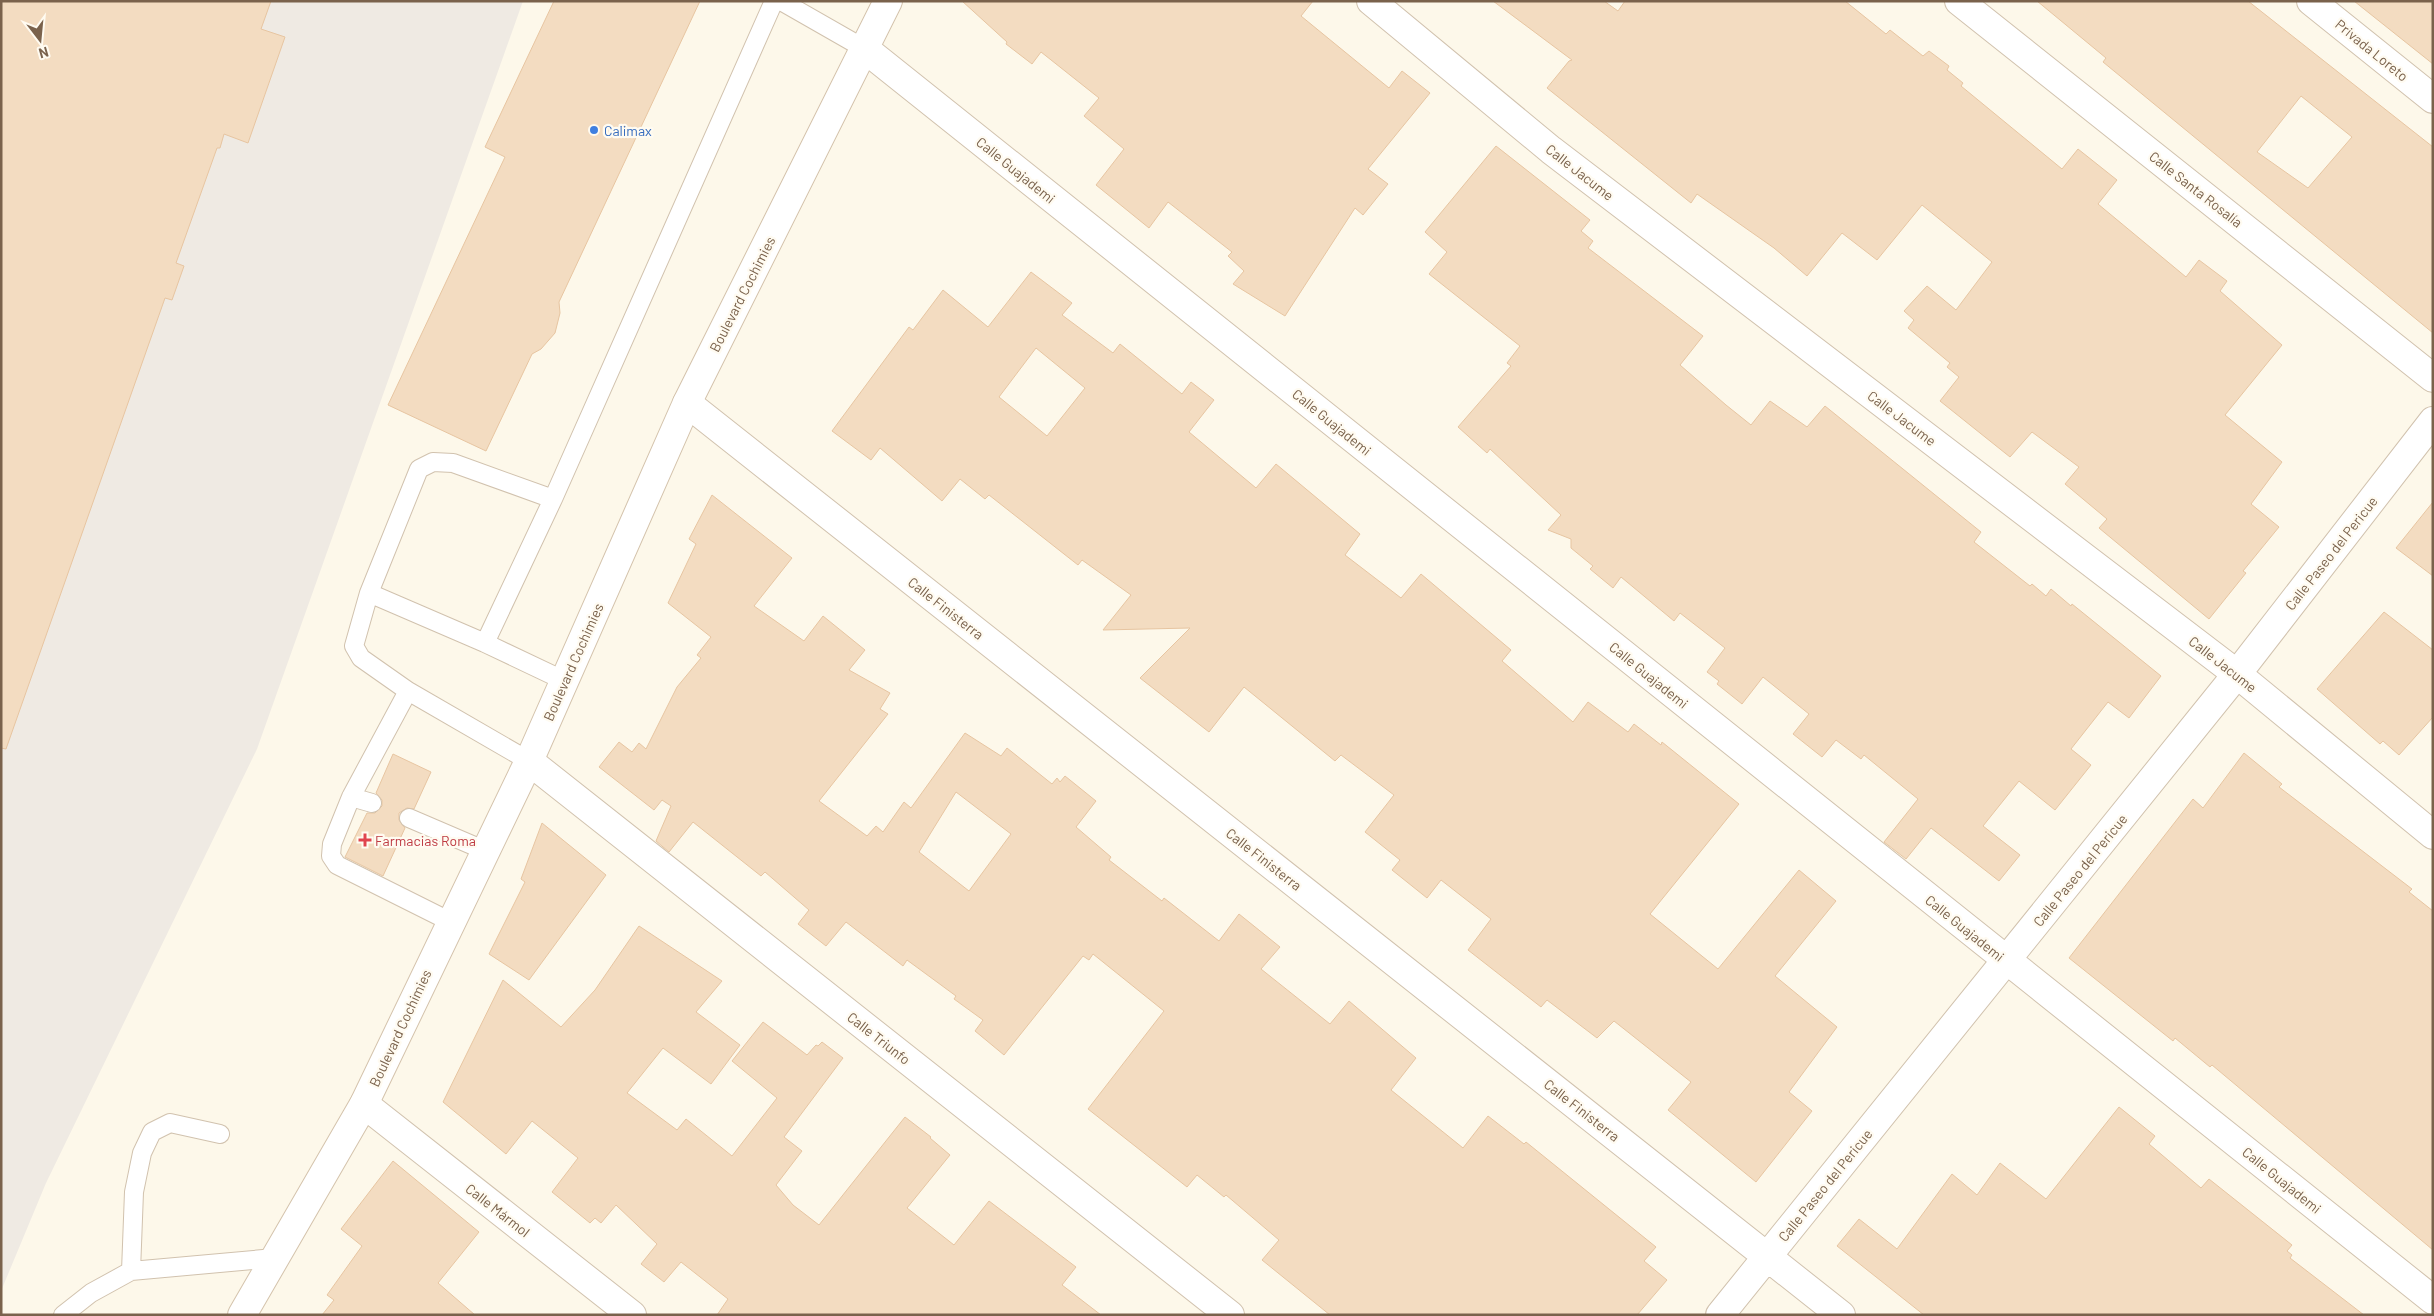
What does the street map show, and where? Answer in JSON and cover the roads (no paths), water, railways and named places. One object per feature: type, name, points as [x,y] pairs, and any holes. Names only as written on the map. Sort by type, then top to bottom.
[{"type":"street","name":"Boulevard Cochimies","points":[[242,1315],[364,1104],[529,761],[687,403],[888,1]]},
{"type":"street","name":"Calle Jacume","points":[[1371,1],[1551,150],[2237,674],[2433,835]]},
{"type":"street","name":"Calle Santa Rosalía","points":[[1959,1],[2433,378]]},
{"type":"street","name":"Privada Loreto","points":[[2311,1],[2433,99]]},
{"type":"street","name":"Calle Guajademi","points":[[865,50],[2433,1300]]},
{"type":"street","name":"Calle Finisterra","points":[[687,403],[1841,1315]]},
{"type":"street","name":"Calle Paseo del Pericue","points":[[1720,1315],[2237,674],[2433,421]]},
{"type":"street","name":"Calle Triunfo","points":[[529,761],[1230,1315]]},
{"type":"street","name":"Calle Mármol","points":[[364,1104],[632,1315]]},
{"type":"lane","points":[[485,643],[553,498],[774,1]]},
{"type":"lane","points":[[781,1],[865,50]]},
{"type":"lane","points":[[529,761],[408,692],[361,658],[354,646],[369,593],[419,469],[433,462],[453,463],[553,498]]},
{"type":"lane","points":[[369,593],[485,643],[565,681]]},
{"type":"lane","points":[[408,692],[351,797],[332,844],[332,856],[337,864],[451,922]]},
{"type":"lane","points":[[351,797],[372,803]]},
{"type":"lane","points":[[410,818],[486,851]]},
{"type":"lane","points":[[131,1271],[134,1192],[142,1153],[152,1132],[170,1123],[220,1134]]},
{"type":"lane","points":[[63,1315],[91,1293],[131,1271],[275,1258]]},
{"type":"place","name":"Calimax","points":[[594,130]]},
{"type":"place","name":"Farmacias Roma","points":[[365,840]]}]
